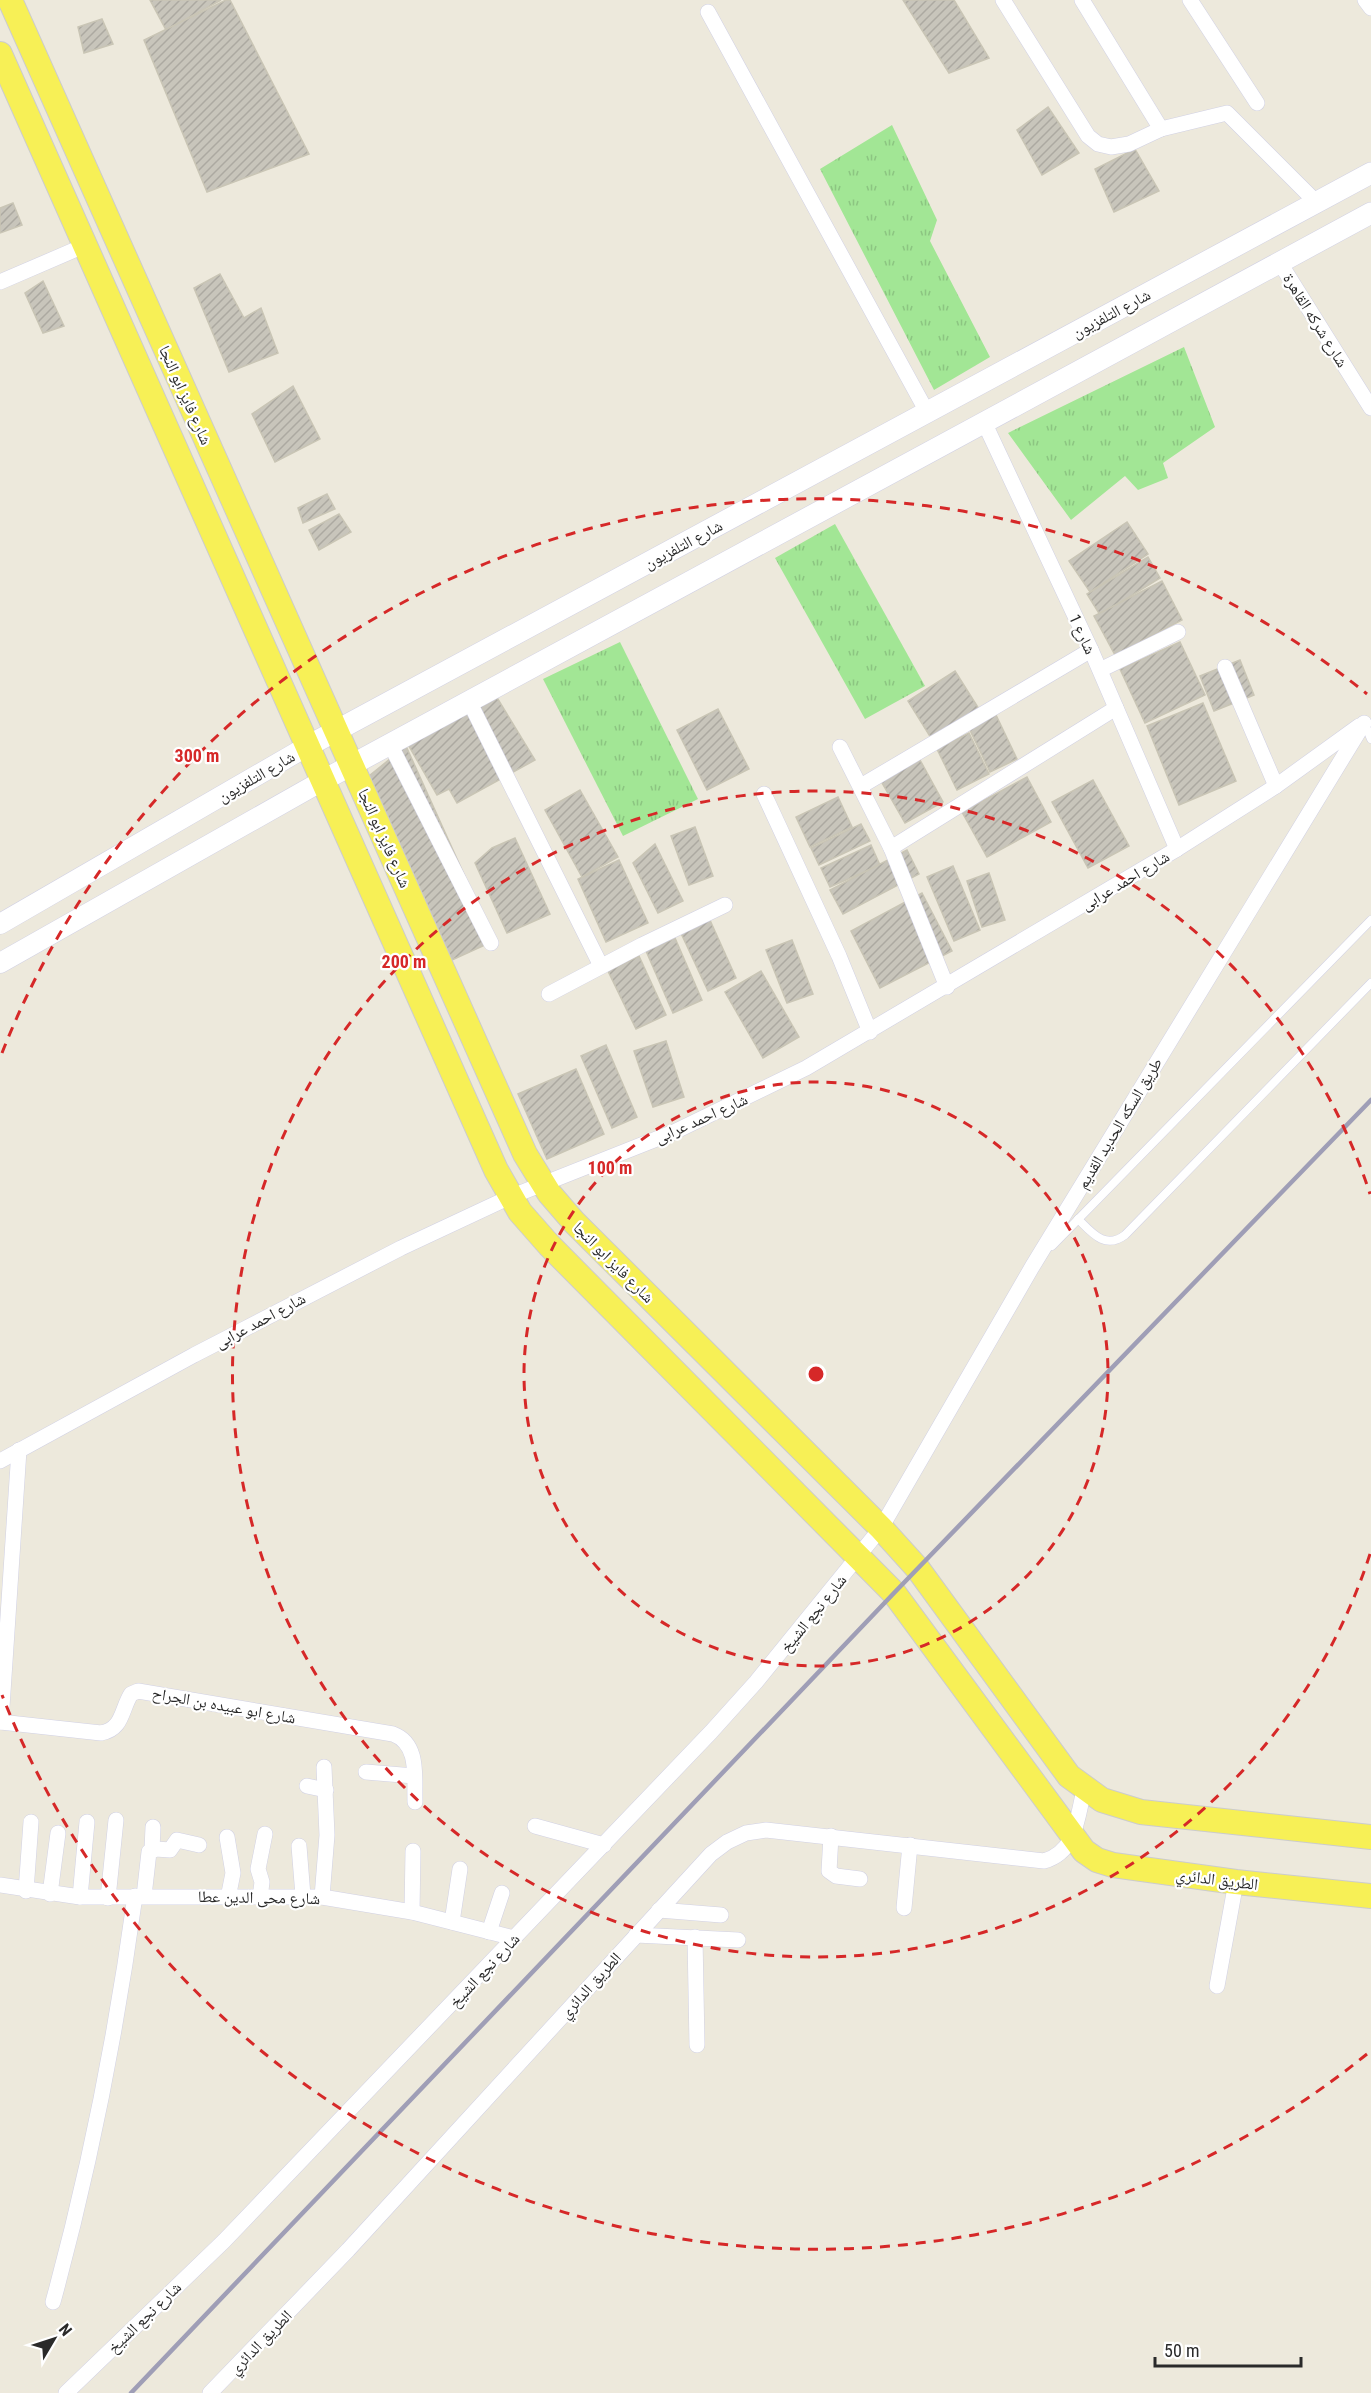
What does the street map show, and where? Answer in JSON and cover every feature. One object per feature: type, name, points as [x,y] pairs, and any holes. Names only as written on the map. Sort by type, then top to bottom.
[{"type":"main road","name":"شارع فايز ابو النجا","points":[[10,0],[338,730],[525,1154],[544,1186],[574,1222],[881,1528],[918,1569],[1056,1759],[1084,1790]]},
{"type":"main road","name":"شارع فايز ابو النجا","points":[[0,54],[306,747],[510,1197],[549,1245],[894,1593]]},
{"type":"main road","name":"شارع التلفزيون","points":[[306,747],[1371,173]]},
{"type":"main road","points":[[322,781],[1371,213]]},
{"type":"main road","name":"الطريق الدائري","points":[[894,1593],[1072,1838],[1083,1851],[1097,1860],[1113,1865],[1236,1882],[1371,1896]]},
{"type":"main road","points":[[1084,1790],[1121,1808],[1141,1812],[1371,1837]]},
{"type":"street","points":[[1003,0],[1088,136],[1098,144],[1110,147],[1129,144],[1161,129],[1227,113],[1317,203]]},
{"type":"street","points":[[1082,0],[1161,129]]},
{"type":"street","points":[[1190,0],[1257,103]]},
{"type":"street","points":[[1365,0],[1371,8]]},
{"type":"street","points":[[708,12],[927,412]]},
{"type":"street","points":[[0,282],[86,245]]},
{"type":"street","name":"شارع شركه القاهرة","points":[[1280,263],[1371,408]]},
{"type":"street","name":"شارع 1","points":[[984,422],[1091,650],[1177,849]]},
{"type":"street","points":[[1100,670],[1178,632]]},
{"type":"street","points":[[861,786],[1091,650]]},
{"type":"street","points":[[1225,668],[1276,786]]},
{"type":"street","points":[[469,701],[601,966]]},
{"type":"street","points":[[891,848],[1116,708]]},
{"type":"street","name":"شارع احمد عرابى","points":[[0,1461],[297,1301],[510,1197],[544,1186],[740,1101],[870,1032],[1177,849],[1276,786],[1368,720]]},
{"type":"street","name":"طريق السكه الحديد القديم","points":[[881,1528],[1032,1267],[1368,720]]},
{"type":"street","points":[[390,744],[491,943]]},
{"type":"street","name":"شارع التلفزيون","points":[[0,924],[306,747]]},
{"type":"street","points":[[840,747],[891,848],[947,987]]},
{"type":"street","points":[[0,963],[322,781]]},
{"type":"street","points":[[764,794],[830,934],[870,1032]]},
{"type":"street","points":[[549,994],[725,905]]},
{"type":"street","points":[[0,1722],[19,1450]]},
{"type":"street","name":"شارع نجع الشيخ","points":[[66,2393],[224,2241],[604,1845],[756,1682],[881,1528]]},
{"type":"street","name":"شارع ابو عبيده بن الجراح","points":[[0,1722],[101,1733],[110,1731],[117,1726],[131,1694],[138,1691],[393,1734],[402,1737],[412,1751],[415,1802]]},
{"type":"street","points":[[322,1897],[327,1857],[324,1767]]},
{"type":"street","points":[[366,1772],[414,1776]]},
{"type":"street","points":[[307,1786],[326,1790]]},
{"type":"street","points":[[1072,1838],[1084,1790]]},
{"type":"street","points":[[108,1898],[116,1820]]},
{"type":"street","points":[[26,1891],[31,1822]]},
{"type":"street","points":[[80,1898],[87,1822]]},
{"type":"street","points":[[535,1826],[604,1845]]},
{"type":"street","points":[[53,2302],[79,2206],[118,2021],[148,1855],[152,1850],[153,1827]]},
{"type":"street","name":"الطريق الدائري","points":[[210,2393],[348,2250],[711,1854],[727,1842],[746,1833],[766,1830],[1044,1861],[1056,1857],[1066,1849],[1072,1838]]},
{"type":"street","points":[[50,1894],[58,1833]]},
{"type":"street","points":[[260,1898],[262,1879],[258,1869],[265,1834]]},
{"type":"street","points":[[831,1836],[830,1871],[836,1876],[860,1879]]},
{"type":"street","points":[[227,1837],[232,1873],[228,1898]]},
{"type":"street","points":[[152,1850],[170,1850],[177,1840],[199,1845]]},
{"type":"street","points":[[904,1908],[910,1845]]},
{"type":"street","points":[[300,1846],[303,1896]]},
{"type":"street","points":[[412,1912],[413,1851]]},
{"type":"street","points":[[452,1923],[460,1869]]},
{"type":"street","points":[[1217,1986],[1236,1882]]},
{"type":"street","name":"شارع محى الدين عطا","points":[[0,1885],[80,1898],[322,1897],[412,1912],[514,1938]]},
{"type":"street","points":[[489,1932],[502,1893]]},
{"type":"street","points":[[659,1910],[721,1915]]},
{"type":"street","points":[[636,1935],[738,1940]]},
{"type":"street","points":[[696,1937],[697,2045]]},
{"type":"lane","points":[[1368,720],[1371,739]]},
{"type":"lane","points":[[1032,1267],[1371,920]]},
{"type":"lane","points":[[1078,1219],[1102,1240],[1114,1241],[1125,1235],[1371,983]]},
{"type":"green space","points":[[892,125],[937,220],[930,241],[990,357],[934,390],[820,169]]},
{"type":"green space","points":[[1184,347],[1215,427],[1163,463],[1168,478],[1138,490],[1125,476],[1071,520],[1008,433]]},
{"type":"green space","points":[[835,524],[925,686],[865,719],[775,558]]},
{"type":"green space","points":[[620,642],[698,799],[623,836],[543,679]]},
{"type":"building","points":[[150,0],[221,0],[166,30]]},
{"type":"building","points":[[230,0],[309,154],[207,192],[144,40]]},
{"type":"building","points":[[903,0],[954,0],[989,58],[949,73]]},
{"type":"building","points":[[102,19],[113,44],[84,53],[78,27]]},
{"type":"building","points":[[1048,107],[1079,153],[1042,175],[1017,130]]},
{"type":"building","points":[[1135,149],[1159,191],[1114,212],[1095,169]]},
{"type":"building","points":[[13,203],[22,225],[0,233],[0,208]]},
{"type":"building","points":[[220,274],[244,318],[261,308],[278,353],[229,372],[194,288]]},
{"type":"building","points":[[43,281],[64,326],[43,333],[25,293]]},
{"type":"building","points":[[293,386],[320,439],[275,462],[252,414]]},
{"type":"building","points":[[327,494],[335,509],[303,523],[298,508]]},
{"type":"building","points":[[339,514],[351,532],[319,550],[309,530]]},
{"type":"building","points":[[1127,522],[1148,554],[1090,592],[1069,561]]},
{"type":"building","points":[[1148,557],[1160,578],[1100,615],[1087,594]]},
{"type":"building","points":[[1162,581],[1182,620],[1115,655],[1094,616]]},
{"type":"building","points":[[1180,642],[1205,695],[1145,723],[1120,669]]},
{"type":"building","points":[[1240,660],[1254,695],[1214,711],[1200,676]]},
{"type":"building","points":[[955,671],[979,709],[931,738],[908,701]]},
{"type":"building","points":[[496,696],[535,760],[457,803],[449,789],[437,795],[406,741]]},
{"type":"building","points":[[1203,703],[1236,781],[1179,805],[1147,726]]},
{"type":"building","points":[[718,709],[749,769],[707,790],[677,730]]},
{"type":"building","points":[[996,715],[1017,759],[990,772],[969,728]]},
{"type":"building","points":[[969,733],[989,774],[957,790],[937,749]]},
{"type":"building","points":[[406,746],[494,941],[452,960],[369,776]]},
{"type":"building","points":[[920,760],[943,802],[905,823],[881,781]]},
{"type":"building","points":[[1027,777],[1051,822],[987,857],[962,812]]},
{"type":"building","points":[[1093,780],[1129,846],[1088,868],[1052,802]]},
{"type":"building","points":[[580,790],[618,857],[582,877],[545,810]]},
{"type":"building","points":[[838,797],[852,827],[810,847],[796,817]]},
{"type":"building","points":[[861,824],[870,841],[819,865],[811,848]]},
{"type":"building","points":[[695,827],[713,876],[689,885],[671,836]]},
{"type":"building","points":[[515,838],[550,914],[507,933],[475,863],[492,848]]},
{"type":"building","points":[[655,844],[683,901],[658,913],[633,863]]},
{"type":"building","points":[[871,845],[880,865],[830,887],[821,868]]},
{"type":"building","points":[[907,850],[919,874],[843,914],[830,890]]},
{"type":"building","points":[[619,860],[648,923],[606,942],[578,879]]},
{"type":"building","points":[[953,866],[980,930],[954,941],[927,877]]},
{"type":"building","points":[[989,873],[1005,920],[982,927],[967,881]]},
{"type":"building","points":[[922,893],[952,951],[880,988],[851,931]]},
{"type":"building","points":[[709,918],[736,978],[708,991],[680,931]]},
{"type":"building","points":[[675,938],[702,1000],[673,1013],[646,951]]},
{"type":"building","points":[[792,940],[813,994],[787,1003],[766,950]]},
{"type":"building","points":[[639,956],[666,1015],[636,1029],[608,971]]},
{"type":"building","points":[[761,971],[799,1037],[763,1058],[725,992]]},
{"type":"building","points":[[666,1041],[684,1097],[653,1107],[634,1051]]},
{"type":"building","points":[[606,1045],[637,1117],[612,1128],[581,1056]]},
{"type":"building","points":[[576,1069],[604,1134],[547,1159],[518,1094]]},
{"type":"railway","points":[[131,2393],[894,1593],[1371,1100]]}]
